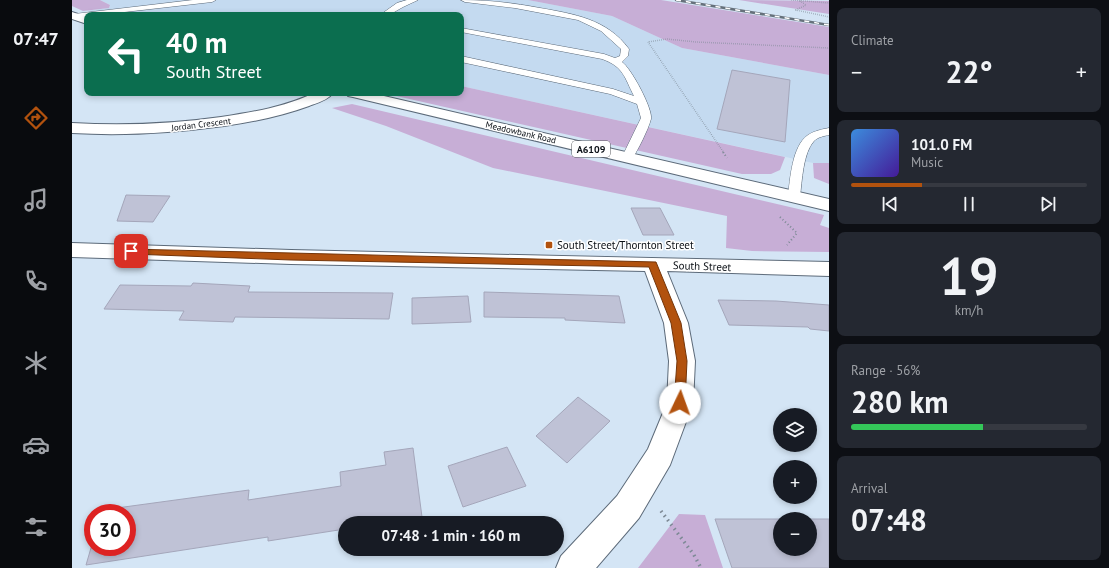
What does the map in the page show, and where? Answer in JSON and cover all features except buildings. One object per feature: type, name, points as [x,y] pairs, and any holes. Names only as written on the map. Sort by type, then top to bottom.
[{"type":"street","points":[[73,16],[84,20]]},
{"type":"street","name":"Jordan Crescent","points":[[72,128],[142,130],[237,120],[293,107],[319,96]]},
{"type":"street","name":"Meadowbank Road","points":[[366,96],[829,205]]},
{"type":"street","name":"South Street","points":[[72,250],[291,257],[829,269]]},
{"type":"street","points":[[572,568],[584,557],[628,507],[642,486],[660,456],[680,403],[682,361],[676,323],[653,264]]},
{"type":"lane","points":[[108,12],[212,0]]},
{"type":"lane","points":[[389,12],[400,5],[414,0]]},
{"type":"lane","points":[[465,0],[525,8],[566,15],[588,21],[601,27],[625,49],[625,56],[622,59],[615,61]]},
{"type":"lane","points":[[73,16],[84,15]]},
{"type":"lane","points":[[464,31],[604,57],[615,61],[624,67],[642,102],[646,118],[628,157]]},
{"type":"lane","points":[[464,60],[613,92],[642,102]]},
{"type":"lane","points":[[794,196],[797,172],[803,152],[812,138],[829,131]]},
{"type":"path","points":[[791,0],[829,3]]},
{"type":"path","points":[[800,1],[806,5],[796,10],[829,17]]},
{"type":"path","points":[[746,185],[648,42],[667,39],[696,42],[829,48]]},
{"type":"path","points":[[767,268],[797,233],[778,215]]},
{"type":"path","points":[[642,486],[694,555],[701,568]]},
{"type":"shaded area","points":[[72,0],[100,0],[110,5],[109,8],[83,11],[72,6]]},
{"type":"shaded area","points":[[100,0],[528,0],[612,16],[682,48],[829,75],[829,163],[813,163],[464,87],[464,12],[89,11],[109,8],[110,5]]},
{"type":"shaded area","points":[[528,0],[661,0],[829,27],[829,75],[682,48],[612,16]]},
{"type":"shaded area","points":[[739,0],[829,1],[829,14]]},
{"type":"shaded area","points":[[464,87],[785,157],[780,170],[771,174],[742,174],[396,96],[464,96]]},
{"type":"shaded area","points":[[352,104],[824,215],[820,225],[829,228],[829,252],[752,251],[726,248],[727,216],[493,168],[386,126],[332,108]]},
{"type":"shaded area","points":[[813,163],[829,163],[829,184],[814,178]]},
{"type":"shaded area","points":[[679,514],[705,515],[723,568],[638,568]]},
{"type":"railway","points":[[676,0],[829,25]]},
{"type":"place","name":"South Street/Thornton Street","points":[[549,245]]},
{"type":"route","points":[[131,251],[291,257],[653,264],[676,323],[682,361],[680,403]]}]
